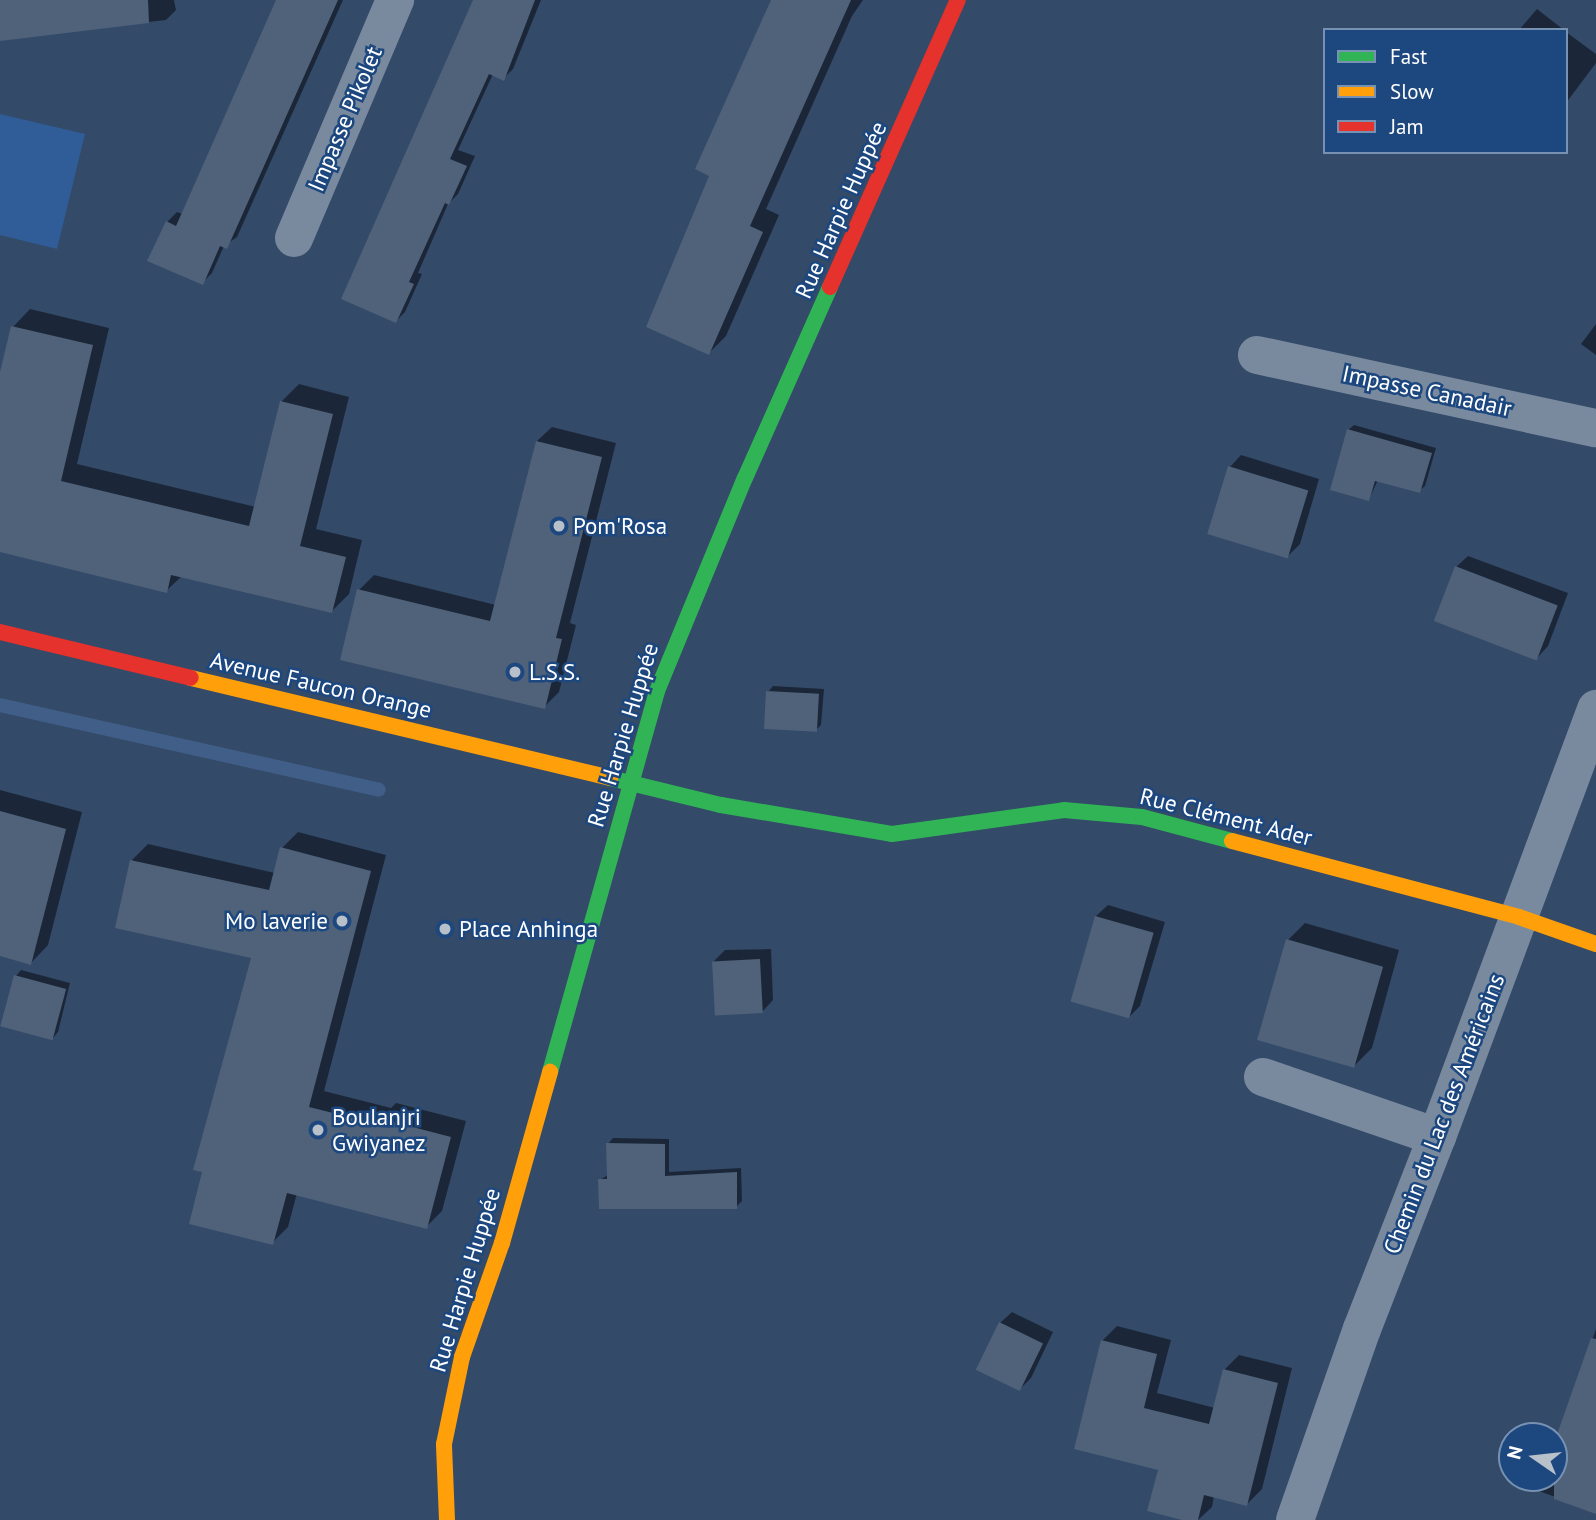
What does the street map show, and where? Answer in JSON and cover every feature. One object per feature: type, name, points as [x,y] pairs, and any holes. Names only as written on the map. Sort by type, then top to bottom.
[{"type":"street","name":"Impasse Pikolet","points":[[294,238],[395,0]]},
{"type":"street","name":"Rue Harpie Huppée","points":[[447,1520],[444,1444],[462,1357],[502,1243],[631,782],[678,635],[958,0]]},
{"type":"street","name":"Impasse Canadair","points":[[1257,355],[1596,428]]},
{"type":"street","name":"Avenue Faucon Orange","points":[[0,632],[631,782]]},
{"type":"street","name":"Chemin du Lac des Américains","points":[[1295,1520],[1362,1329],[1437,1137],[1596,709]]},
{"type":"street","name":"Rue Clément Ader","points":[[631,782],[721,806],[892,835],[1064,810],[1142,817],[1519,917],[1596,944]]},
{"type":"street","points":[[1263,1077],[1437,1137]]},
{"type":"shaded area","points":[[0,114],[85,134],[57,249],[0,235]]},
{"type":"building","points":[[0,0],[148,0],[149,23],[0,41]]},
{"type":"building","points":[[276,0],[338,0],[227,249],[220,246],[203,285],[147,261],[166,221],[176,226]]},
{"type":"building","points":[[473,0],[535,0],[504,81],[489,74],[450,159],[467,166],[449,205],[445,203],[409,282],[414,284],[396,323],[341,299]]},
{"type":"building","points":[[771,0],[851,0],[750,226],[763,232],[709,355],[646,327],[709,176],[695,169]]},
{"type":"building","points":[[11,326],[93,345],[61,481],[249,526],[280,401],[333,414],[300,546],[346,557],[332,613],[171,575],[167,593],[0,552],[0,372]]},
{"type":"building","points":[[1347,429],[1432,453],[1420,493],[1375,481],[1369,501],[1330,490]]},
{"type":"building","points":[[536,441],[602,457],[556,638],[562,639],[545,709],[340,660],[357,589],[490,621]]},
{"type":"building","points":[[1228,466],[1308,491],[1288,558],[1207,534]]},
{"type":"building","points":[[1455,566],[1558,605],[1537,661],[1434,621]]},
{"type":"building","points":[[766,691],[819,694],[817,732],[764,729]]},
{"type":"building","points":[[0,811],[66,829],[31,965],[0,956]]},
{"type":"building","points":[[280,847],[371,871],[309,1107],[377,1124],[378,1118],[451,1137],[427,1229],[287,1193],[273,1245],[189,1224],[202,1172],[193,1170],[251,958],[115,928],[130,860],[269,890]]},
{"type":"building","points":[[1095,916],[1154,933],[1129,1018],[1070,1002]]},
{"type":"building","points":[[1286,939],[1383,967],[1354,1068],[1257,1040]]},
{"type":"building","points":[[760,959],[763,1013],[715,1015],[712,962]]},
{"type":"building","points":[[14,975],[66,989],[52,1040],[0,1026]]},
{"type":"building","points":[[606,1143],[665,1144],[665,1176],[737,1172],[737,1209],[599,1209],[598,1179],[607,1179]]},
{"type":"building","points":[[999,1322],[1043,1343],[1020,1391],[976,1370]]},
{"type":"building","points":[[1591,1338],[1596,1339],[1596,1514],[1554,1499],[1554,1492],[1568,1492],[1568,1422],[1561,1422]]},
{"type":"building","points":[[1101,1340],[1157,1354],[1144,1408],[1209,1424],[1223,1369],[1278,1383],[1247,1506],[1204,1495],[1198,1520],[1182,1520],[1147,1511],[1158,1470],[1074,1449]]},
{"type":"waterway","points":[[0,705],[379,790]]},
{"type":"traffic: fast","points":[[550,1072],[657,691],[745,478],[830,287]]},
{"type":"traffic: fast","points":[[610,778],[721,805],[892,834],[1064,810],[1142,817],[1232,841]]},
{"type":"traffic: slow","points":[[191,678],[610,778]]},
{"type":"traffic: slow","points":[[1232,841],[1519,917],[1596,944]]},
{"type":"traffic: slow","points":[[447,1520],[444,1444],[462,1357],[502,1243],[550,1072]]},
{"type":"traffic: jam","points":[[830,287],[958,0]]},
{"type":"traffic: jam","points":[[0,632],[191,678]]},
{"type":"place","name":"Pom'Rosa","points":[[559,526]]},
{"type":"place","name":"L.S.S.","points":[[515,672]]},
{"type":"place","name":"Mo laverie","points":[[342,921]]},
{"type":"place","name":"Place Anhinga","points":[[445,929]]},
{"type":"place","name":"Boulanjri Gwiyanez","points":[[318,1130]]}]
